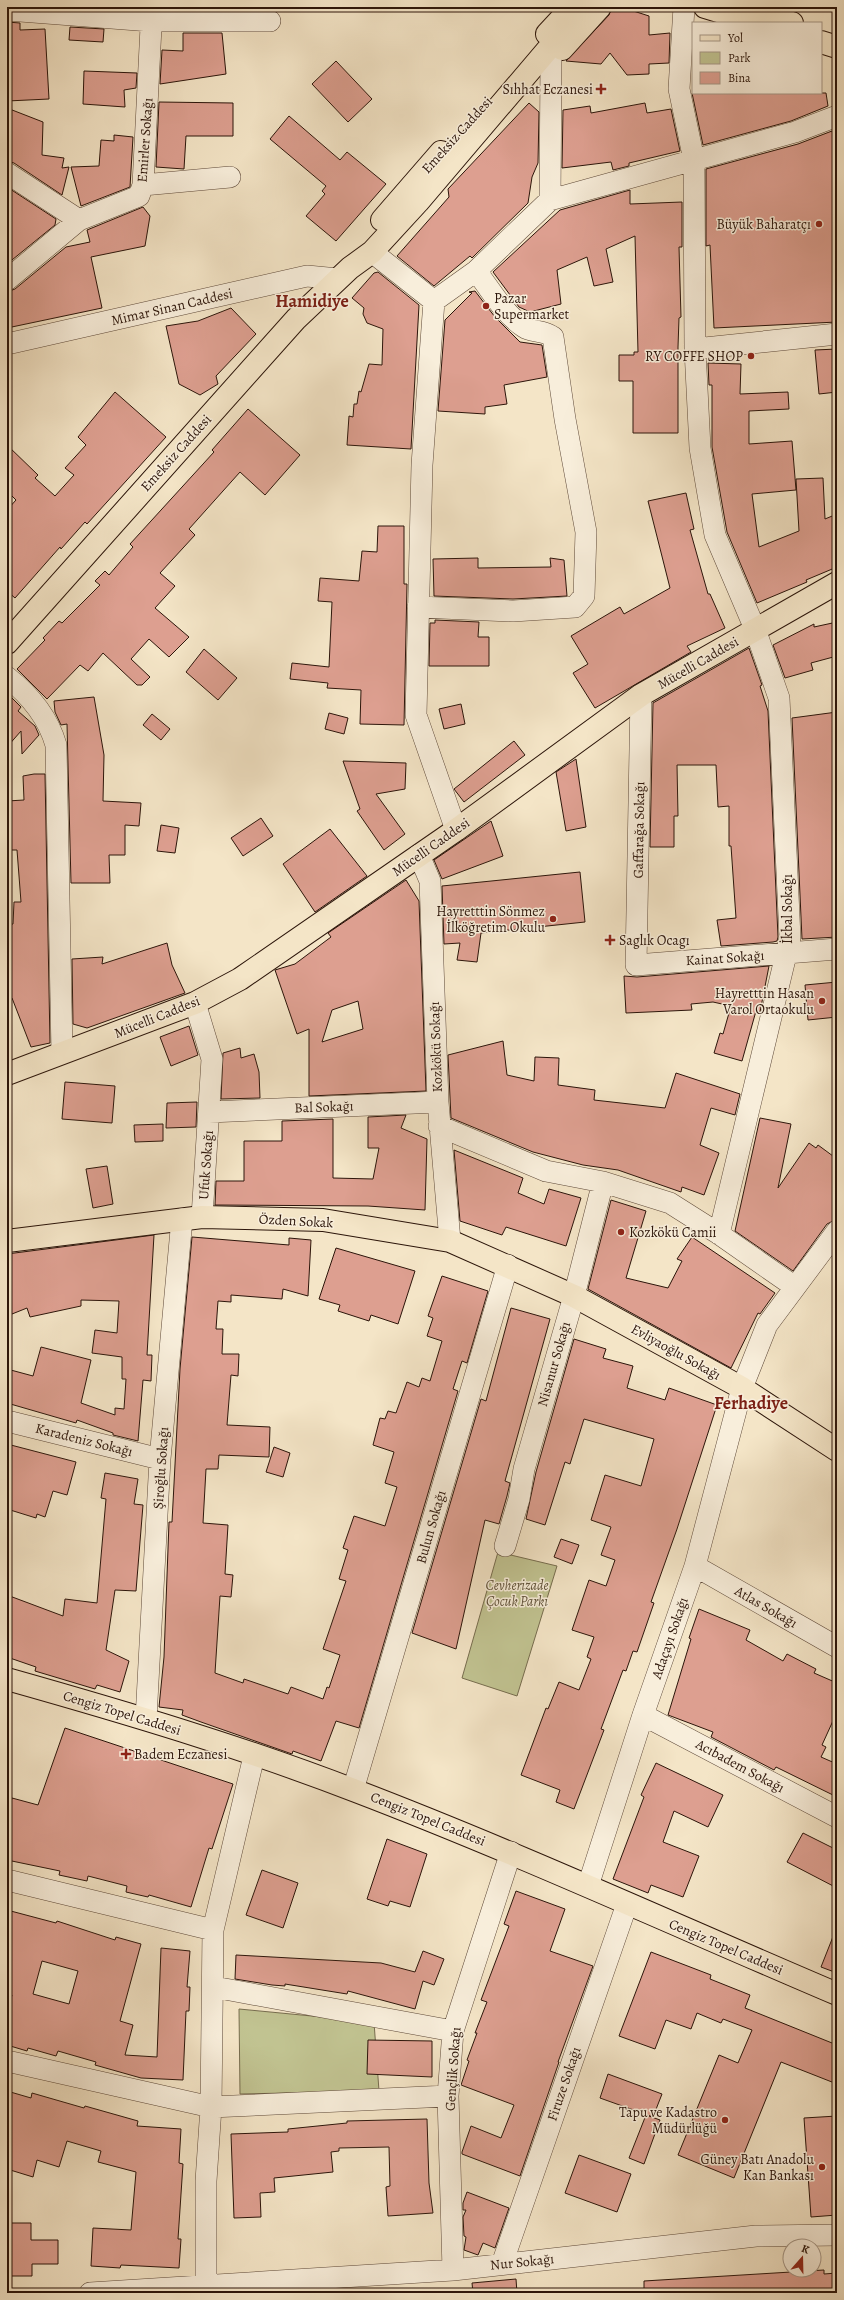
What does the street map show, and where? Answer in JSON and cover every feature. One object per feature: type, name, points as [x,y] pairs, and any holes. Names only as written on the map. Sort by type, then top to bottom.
[{"type":"main road","name":"Emeksiz Caddesi","points":[[344,273],[374,229],[571,19],[600,7]]},
{"type":"main road","points":[[705,7],[755,22]]},
{"type":"main road","points":[[738,7],[789,22]]},
{"type":"main road","name":"Emeksiz Caddesi","points":[[7,643],[296,320],[344,273],[402,232],[551,60],[571,19]]},
{"type":"main road","name":"Emeksiz Caddesi","points":[[372,252],[418,202],[571,19]]},
{"type":"main road","points":[[822,32],[837,36]]},
{"type":"main road","points":[[822,42],[837,47]]},
{"type":"main road","name":"Mücelli Caddesi","points":[[7,1074],[195,1003],[240,979],[456,830],[641,696],[837,583]]},
{"type":"main road","name":"Özden Sokak","points":[[7,1242],[192,1218],[323,1220],[450,1241],[508,1265],[574,1296]]},
{"type":"main road","name":"Evliyaoğlu Sokağı","points":[[574,1296],[742,1388],[837,1450]]},
{"type":"main road","name":"Cengiz Topel Caddesi","points":[[7,1679],[146,1719],[353,1790],[511,1852],[627,1904],[837,1994]]},
{"type":"street","name":"İkbal Sokağı","points":[[684,7],[679,90],[694,160],[695,349],[700,448],[715,535],[734,585],[755,629],[779,698],[790,938],[719,1234]]},
{"type":"street","points":[[7,10],[151,14],[270,20]]},
{"type":"street","name":"Emirler Sokağı","points":[[7,280],[79,220],[139,196],[143,185],[151,14]]},
{"type":"street","points":[[550,200],[551,60]]},
{"type":"street","points":[[434,301],[476,271],[550,200],[795,132],[837,116]]},
{"type":"street","points":[[7,173],[79,220]]},
{"type":"street","points":[[143,185],[230,177]]},
{"type":"street","points":[[372,252],[434,301]]},
{"type":"street","points":[[418,607],[513,610],[575,607],[584,596],[586,532],[553,337],[544,331],[527,329],[513,320],[476,271]]},
{"type":"street","name":"Mimar Sinan Caddesi","points":[[7,344],[307,276],[344,273]]},
{"type":"street","points":[[434,301],[422,465],[416,715],[456,830]]},
{"type":"street","points":[[695,349],[837,334]]},
{"type":"street","points":[[7,677],[23,690],[50,725],[56,745],[62,1053]]},
{"type":"street","name":"Gaffarağa Sokağı","points":[[636,965],[641,696]]},
{"type":"street","name":"Kozkökü Sokağı","points":[[419,855],[430,881],[439,1126],[450,1241]]},
{"type":"street","name":"Kainat Sokağı","points":[[636,965],[837,949]]},
{"type":"street","name":"Ufuk Sokağı","points":[[192,1218],[209,1112],[212,1059],[195,1003]]},
{"type":"street","name":"Bal Sokağı","points":[[209,1112],[438,1102]]},
{"type":"street","points":[[439,1126],[546,1171],[603,1182],[670,1203],[719,1234],[795,1287]]},
{"type":"street","name":"Nisanur Sokağı","points":[[505,1546],[519,1499],[524,1469],[574,1296],[603,1182]]},
{"type":"street","name":"Şiroğlu Sokağı","points":[[146,1719],[160,1459],[192,1218]]},
{"type":"street","name":"Adaçayı Sokağı","points":[[588,1886],[643,1715],[695,1566],[742,1388],[767,1325],[837,1231]]},
{"type":"street","name":"Bulun Sokağı","points":[[353,1790],[508,1265]]},
{"type":"street","name":"Karadeniz Sokağı","points":[[7,1421],[160,1459]]},
{"type":"street","name":"Atlas Sokağı","points":[[695,1566],[837,1647]]},
{"type":"street","name":"Acıbadem Sokağı","points":[[643,1715],[837,1817]]},
{"type":"street","points":[[206,2289],[206,2181],[212,2107],[214,1986],[213,1930],[254,1756]]},
{"type":"street","name":"Gençlik Sokağı","points":[[453,2270],[448,2096],[453,2031],[511,1852]]},
{"type":"street","points":[[7,1880],[213,1930]]},
{"type":"street","name":"Firuze Sokağı","points":[[502,2264],[627,1904]]},
{"type":"street","points":[[214,1986],[453,2031]]},
{"type":"street","points":[[7,2061],[212,2107],[448,2096]]},
{"type":"street","name":"Nur Sokağı","points":[[90,2293],[206,2289],[453,2270],[756,2236],[837,2235]]},
{"type":"green space","name":"Cevherizade Çocuk Parkı","points":[[498,1552],[557,1566],[517,1696],[462,1678]]},
{"type":"green space","points":[[239,2009],[374,2022],[379,2091],[240,2094]]},
{"type":"building","points":[[612,7],[621,7],[649,16],[649,35],[670,33],[669,63],[649,64],[649,74],[627,75],[610,53],[601,64],[566,61],[609,15]]},
{"type":"building","points":[[7,22],[20,23],[20,30],[45,29],[49,99],[7,101]]},
{"type":"building","points":[[70,27],[104,29],[103,42],[69,40]]},
{"type":"building","points":[[183,33],[222,33],[226,74],[160,84],[162,50],[183,51]]},
{"type":"building","points":[[336,61],[372,99],[348,122],[312,84]]},
{"type":"building","points":[[84,71],[137,73],[136,88],[124,90],[125,107],[83,104]]},
{"type":"building","points":[[826,93],[828,106],[791,121],[703,145],[692,94]]},
{"type":"building","points":[[159,102],[233,103],[233,136],[186,136],[184,169],[156,167]]},
{"type":"building","points":[[529,103],[539,112],[538,163],[532,177],[528,203],[472,258],[470,256],[434,286],[397,256],[449,197],[448,189]]},
{"type":"building","points":[[645,103],[647,113],[671,109],[680,151],[629,163],[629,166],[613,170],[611,162],[562,168],[563,110],[590,106],[591,113]]},
{"type":"building","points":[[7,108],[43,122],[42,155],[64,158],[62,168],[69,167],[62,195],[14,163],[7,161]]},
{"type":"building","points":[[289,116],[340,160],[347,152],[386,184],[336,241],[306,216],[325,194],[322,191],[326,186],[270,139]]},
{"type":"building","points":[[832,131],[833,135],[837,135],[837,322],[714,328],[710,245],[706,246],[706,169],[798,144]]},
{"type":"building","points":[[114,135],[133,137],[130,187],[81,206],[71,167],[99,166],[101,140],[114,141]]},
{"type":"building","points":[[7,187],[56,219],[55,225],[7,264]]},
{"type":"building","points":[[630,190],[630,204],[682,202],[682,247],[679,247],[681,317],[679,318],[678,347],[678,433],[633,433],[633,381],[619,381],[619,355],[634,355],[634,352],[638,352],[635,236],[606,249],[613,282],[594,286],[587,257],[557,270],[561,304],[530,312],[519,307],[493,272],[560,210]]},
{"type":"building","points":[[143,207],[150,216],[145,246],[91,257],[102,308],[7,328],[7,292],[15,289],[66,247],[90,242],[87,230]]},
{"type":"building","points":[[378,272],[419,305],[411,449],[347,445],[349,416],[353,417],[354,404],[357,404],[359,391],[361,392],[369,364],[382,365],[383,329],[367,323],[363,314],[364,308],[352,298],[374,273]]},
{"type":"building","points":[[475,291],[495,317],[520,342],[542,345],[547,377],[504,385],[507,404],[485,407],[485,414],[438,411],[445,320],[472,293],[469,292]]},
{"type":"building","points":[[231,308],[256,334],[216,376],[218,384],[200,395],[179,384],[166,326],[198,321]]},
{"type":"building","points":[[837,349],[837,392],[819,394],[815,350]]},
{"type":"building","points":[[708,363],[741,364],[740,394],[788,392],[789,409],[749,411],[749,444],[792,441],[796,490],[752,494],[759,547],[799,531],[796,479],[823,478],[825,519],[837,514],[837,567],[806,580],[807,582],[757,603],[727,532],[712,447],[712,385],[709,385]]},
{"type":"building","points":[[115,392],[166,437],[87,524],[85,522],[61,549],[60,547],[15,598],[7,591],[7,510],[16,500],[7,491],[7,445],[38,475],[35,478],[55,496],[74,475],[65,468],[86,445],[78,437]]},
{"type":"building","points":[[248,409],[300,455],[265,495],[240,472],[189,529],[195,535],[160,573],[175,586],[155,608],[189,637],[169,657],[149,639],[131,659],[150,677],[142,685],[137,685],[103,653],[88,671],[80,665],[47,699],[17,669],[45,640],[43,638],[59,621],[62,623],[100,585],[95,581],[105,571],[109,575],[133,547],[130,544],[214,452],[212,450]]},
{"type":"building","points":[[686,493],[694,529],[690,530],[708,594],[710,594],[725,628],[687,646],[691,652],[595,708],[573,673],[588,664],[571,636],[620,607],[624,614],[670,588],[648,501]]},
{"type":"building","points":[[378,526],[404,526],[404,584],[407,584],[404,725],[360,724],[361,690],[327,688],[328,683],[290,679],[292,663],[329,667],[332,602],[318,601],[320,578],[359,581],[362,551],[377,552]]},
{"type":"building","points":[[478,558],[478,568],[551,567],[550,558],[564,560],[567,596],[513,599],[434,596],[433,559]]},
{"type":"building","points":[[435,620],[479,622],[478,637],[489,637],[489,666],[429,666],[430,623],[435,623]]},
{"type":"building","points":[[837,622],[837,656],[811,663],[813,670],[785,678],[773,645],[814,624],[814,627]]},
{"type":"building","points":[[749,648],[762,685],[760,686],[768,711],[778,937],[777,941],[773,942],[721,946],[717,920],[736,918],[731,846],[729,846],[729,806],[718,807],[716,765],[677,765],[678,816],[674,816],[674,847],[650,847],[653,703]]},
{"type":"building","points":[[204,649],[237,678],[218,700],[186,672]]},
{"type":"building","points":[[7,693],[21,707],[18,711],[35,726],[39,735],[22,754],[21,731],[7,747]]},
{"type":"building","points":[[94,697],[104,755],[103,801],[141,803],[139,826],[125,825],[125,855],[109,855],[110,883],[71,883],[67,724],[61,725],[55,712],[54,701]]},
{"type":"building","points":[[461,704],[465,724],[444,729],[439,709]]},
{"type":"building","points":[[837,712],[837,937],[802,939],[792,718]]},
{"type":"building","points":[[329,713],[348,718],[344,734],[325,729]]},
{"type":"building","points":[[152,714],[170,729],[161,740],[143,725]]},
{"type":"building","points":[[514,741],[525,755],[464,802],[454,789]]},
{"type":"building","points":[[576,759],[586,827],[566,831],[556,772]]},
{"type":"building","points":[[343,761],[406,763],[405,789],[376,794],[405,834],[384,850],[357,811],[360,809]]},
{"type":"building","points":[[45,774],[50,1043],[31,1047],[12,998],[7,998],[7,925],[13,924],[14,902],[21,902],[17,850],[7,850],[7,801],[24,800],[23,776]]},
{"type":"building","points":[[261,818],[273,836],[243,856],[231,838]]},
{"type":"building","points":[[491,821],[503,856],[442,879],[434,860]]},
{"type":"building","points":[[161,825],[179,828],[175,853],[157,851]]},
{"type":"building","points":[[330,829],[367,876],[315,912],[283,864]]},
{"type":"building","name":"Hayretttin Sönmez İlköğretim Okulu","points":[[580,872],[585,922],[481,933],[477,962],[457,960],[460,943],[444,944],[442,886]]},
{"type":"building","points":[[406,880],[419,901],[426,1091],[309,1096],[309,1029],[297,1034],[275,970],[295,964],[331,937],[328,933]],"holes":[[[358,1001],[363,1029],[322,1042],[332,1010]]]},
{"type":"building","points":[[167,943],[172,965],[185,993],[87,1028],[73,1024],[72,959],[103,957],[102,964]]},
{"type":"building","points":[[769,966],[760,1012],[756,1011],[742,1061],[714,1053],[720,1033],[723,1034],[731,1006],[713,1002],[691,1004],[692,1010],[626,1013],[624,976],[637,977]]},
{"type":"building","name":"Hayretttin Hasan Varol Ortaokulu","points":[[837,982],[837,1017],[808,1020],[805,985]]},
{"type":"building","points":[[189,1026],[198,1055],[171,1066],[160,1037]]},
{"type":"building","points":[[503,1041],[507,1075],[534,1081],[535,1057],[559,1058],[558,1085],[595,1090],[594,1100],[665,1108],[676,1073],[740,1094],[735,1115],[711,1108],[700,1145],[719,1153],[704,1195],[682,1187],[681,1192],[618,1170],[583,1165],[533,1152],[451,1118],[448,1055]]},
{"type":"building","points":[[240,1048],[241,1058],[254,1054],[259,1072],[260,1098],[221,1099],[223,1053]]},
{"type":"building","points":[[65,1082],[115,1086],[112,1123],[62,1119]]},
{"type":"building","points":[[197,1102],[196,1127],[166,1128],[167,1103]]},
{"type":"building","points":[[406,1115],[401,1128],[427,1139],[425,1210],[368,1206],[215,1205],[216,1181],[244,1181],[244,1141],[282,1141],[282,1121],[333,1119],[333,1178],[373,1179],[379,1148],[368,1148],[368,1117]]},
{"type":"building","points":[[760,1118],[791,1124],[778,1188],[809,1143],[816,1148],[818,1145],[837,1159],[837,1219],[827,1224],[793,1271],[735,1231]]},
{"type":"building","points":[[163,1124],[163,1141],[135,1142],[134,1125]]},
{"type":"building","points":[[454,1150],[523,1178],[518,1193],[544,1204],[549,1189],[581,1198],[566,1246],[506,1227],[502,1235],[460,1221]]},
{"type":"building","points":[[107,1166],[113,1204],[93,1208],[86,1169]]},
{"type":"building","points":[[611,1200],[646,1211],[626,1278],[668,1288],[682,1261],[677,1259],[692,1237],[775,1293],[760,1314],[758,1313],[731,1368],[588,1289]]},
{"type":"building","points":[[154,1235],[147,1355],[152,1355],[151,1381],[143,1380],[138,1441],[113,1435],[113,1433],[77,1420],[76,1423],[7,1403],[7,1369],[33,1376],[41,1347],[91,1360],[81,1403],[115,1415],[115,1408],[124,1409],[126,1379],[122,1379],[122,1357],[92,1353],[95,1330],[117,1333],[119,1301],[81,1300],[81,1306],[30,1317],[27,1308],[7,1316],[7,1254]]},
{"type":"building","points":[[192,1237],[289,1245],[289,1238],[311,1240],[308,1296],[283,1289],[282,1299],[231,1295],[231,1302],[218,1301],[216,1329],[223,1329],[222,1354],[239,1354],[238,1376],[231,1375],[227,1425],[270,1427],[269,1457],[219,1455],[218,1469],[206,1469],[203,1523],[228,1525],[225,1574],[233,1575],[231,1597],[220,1596],[215,1673],[243,1683],[244,1679],[288,1694],[291,1687],[323,1699],[327,1687],[329,1688],[340,1655],[323,1649],[346,1581],[339,1579],[348,1550],[343,1548],[354,1516],[385,1526],[397,1487],[385,1483],[394,1452],[373,1445],[380,1418],[385,1419],[388,1411],[396,1413],[407,1382],[419,1387],[422,1378],[430,1381],[442,1341],[427,1336],[433,1318],[428,1316],[442,1276],[488,1291],[467,1363],[462,1361],[453,1389],[458,1391],[359,1728],[336,1721],[321,1761],[293,1751],[292,1754],[182,1715],[183,1710],[159,1707],[164,1657],[169,1522],[172,1522],[180,1369]]},
{"type":"building","points":[[336,1248],[415,1271],[398,1324],[371,1315],[369,1321],[338,1311],[340,1305],[319,1299]]},
{"type":"building","points":[[511,1308],[550,1319],[505,1481],[510,1483],[499,1524],[485,1520],[456,1649],[412,1633],[481,1399],[486,1401]]},
{"type":"building","points":[[574,1339],[606,1349],[603,1358],[633,1366],[627,1388],[665,1400],[669,1388],[717,1405],[677,1529],[651,1602],[654,1603],[637,1652],[633,1651],[626,1671],[623,1670],[601,1729],[604,1730],[574,1809],[556,1802],[560,1790],[521,1775],[546,1708],[548,1709],[559,1682],[579,1690],[591,1659],[587,1657],[594,1637],[572,1630],[589,1580],[606,1586],[615,1560],[601,1555],[611,1527],[591,1520],[605,1475],[641,1486],[654,1439],[584,1419],[570,1464],[565,1462],[545,1525],[526,1519],[536,1472]]},
{"type":"building","points":[[7,1444],[76,1462],[67,1495],[53,1491],[45,1517],[37,1514],[36,1518],[7,1509]]},
{"type":"building","points":[[274,1447],[290,1453],[283,1477],[266,1472]]},
{"type":"building","points":[[105,1473],[138,1479],[134,1504],[143,1505],[136,1591],[115,1590],[106,1650],[129,1661],[120,1692],[97,1685],[95,1689],[35,1671],[36,1667],[7,1657],[7,1595],[63,1616],[65,1599],[97,1603],[106,1499],[101,1498]]},
{"type":"building","points":[[561,1539],[579,1545],[572,1564],[554,1557]]},
{"type":"building","points":[[699,1609],[750,1630],[746,1640],[783,1661],[787,1654],[816,1669],[814,1673],[837,1683],[837,1712],[822,1745],[826,1747],[821,1757],[837,1764],[837,1797],[776,1767],[774,1770],[711,1737],[713,1732],[668,1715],[691,1639],[689,1638]]},
{"type":"building","points":[[65,1728],[233,1784],[212,1849],[209,1848],[191,1907],[149,1895],[148,1897],[126,1892],[127,1886],[88,1876],[87,1881],[59,1875],[60,1871],[7,1860],[7,1818],[12,1798],[38,1805]]},
{"type":"building","points":[[656,1763],[723,1795],[708,1827],[674,1811],[663,1842],[699,1856],[683,1897],[651,1885],[648,1893],[613,1879],[644,1797],[641,1795]]},
{"type":"building","points":[[803,1833],[837,1850],[837,1888],[787,1862]]},
{"type":"building","points":[[387,1839],[427,1854],[410,1907],[390,1901],[388,1906],[367,1899]]},
{"type":"building","points":[[262,1870],[298,1883],[283,1928],[246,1915]]},
{"type":"building","points":[[516,1891],[565,1909],[550,1951],[593,1966],[558,2062],[520,2176],[462,2154],[471,2126],[501,2138],[514,2105],[461,2085],[469,2061],[467,2060],[477,2033],[475,2033],[487,2002],[481,2000],[509,1926],[504,1924]]},
{"type":"building","points":[[7,1910],[56,1923],[57,1921],[115,1940],[116,1937],[141,1944],[120,2021],[133,2025],[125,2055],[157,2057],[161,1948],[190,1951],[187,1987],[190,1987],[189,2011],[186,2011],[183,2080],[141,2078],[95,2065],[96,2062],[58,2051],[56,2056],[28,2048],[27,2051],[7,2045],[7,2013],[12,1995],[7,1994]],"holes":[[[42,1961],[78,1971],[69,2004],[33,1994]]]},
{"type":"building","points":[[837,1929],[837,1973],[821,1967]]},
{"type":"building","points":[[423,1951],[444,1959],[434,1985],[423,1981],[415,2009],[348,1991],[347,1994],[285,1984],[285,1986],[272,1985],[235,1979],[236,1955],[381,1963],[415,1972]]},
{"type":"building","name":"Tapu ve Kadastro Müdürlüğü","points":[[651,1952],[711,1975],[710,1979],[750,1995],[745,2008],[837,2045],[837,2084],[781,2062],[734,2178],[678,2155],[719,2055],[738,2063],[752,2030],[723,2019],[721,2023],[697,2013],[691,2029],[666,2020],[655,2049],[619,2036]]},
{"type":"building","points":[[368,2040],[432,2041],[432,2077],[367,2074]]},
{"type":"building","points":[[608,2074],[662,2094],[653,2117],[600,2098]]},
{"type":"building","points":[[7,2091],[31,2098],[32,2093],[84,2108],[85,2106],[138,2121],[137,2126],[181,2129],[179,2163],[183,2164],[178,2239],[181,2239],[179,2268],[121,2265],[120,2268],[91,2266],[93,2228],[131,2230],[136,2172],[98,2162],[101,2151],[67,2141],[59,2167],[37,2160],[33,2177],[7,2169]]},
{"type":"building","points":[[646,2115],[660,2120],[644,2164],[629,2158]]},
{"type":"building","name":"Güney Batı Anadolu Kan Bankası","points":[[837,2116],[837,2215],[811,2217],[804,2118]]},
{"type":"building","points":[[427,2119],[429,2183],[433,2213],[388,2216],[386,2187],[390,2186],[389,2147],[339,2148],[339,2151],[331,2152],[333,2172],[274,2178],[275,2192],[260,2193],[261,2217],[234,2218],[231,2134],[288,2132],[288,2129],[347,2123],[347,2121]]},
{"type":"building","points":[[579,2155],[631,2174],[617,2212],[565,2193]]},
{"type":"building","points":[[467,2192],[509,2208],[495,2248],[483,2243],[478,2255],[464,2250],[466,2237],[464,2236],[463,2217],[466,2210],[463,2210],[463,2203]]},
{"type":"building","points":[[7,2223],[31,2223],[31,2240],[58,2240],[58,2264],[32,2264],[32,2276],[7,2276]]},
{"type":"building","points":[[822,2270],[824,2270],[824,2274],[837,2273],[837,2293],[644,2293],[644,2281],[782,2273],[782,2278],[822,2278]]},
{"type":"building","points":[[516,2279],[517,2293],[473,2293],[472,2283]]},
{"type":"place","name":"Sıhhat Eczanesi","points":[[601,89]]},
{"type":"place","name":"Büyük Baharatçı","points":[[819,224]]},
{"type":"place","name":"Pazar Supermarket","points":[[486,306]]},
{"type":"place","name":"RY COFFE SHOP","points":[[751,356]]},
{"type":"place","name":"Hayretttin Sönmez İlköğretim Okulu","points":[[553,919]]},
{"type":"place","name":"Saglık Ocagı","points":[[610,940]]},
{"type":"place","name":"Hayretttin Hasan Varol Ortaokulu","points":[[822,1001]]},
{"type":"place","name":"Kozkökü Camii","points":[[621,1232]]},
{"type":"place","name":"Badem Eczanesi","points":[[126,1754]]},
{"type":"place","name":"Tapu ve Kadastro Müdürlüğü","points":[[725,2120]]},
{"type":"place","name":"Güney Batı Anadolu Kan Bankası","points":[[822,2167]]},
{"type":"district","name":"Hamidiye","points":[[312,301]]},
{"type":"district","name":"Ferhadiye","points":[[751,1403]]}]
